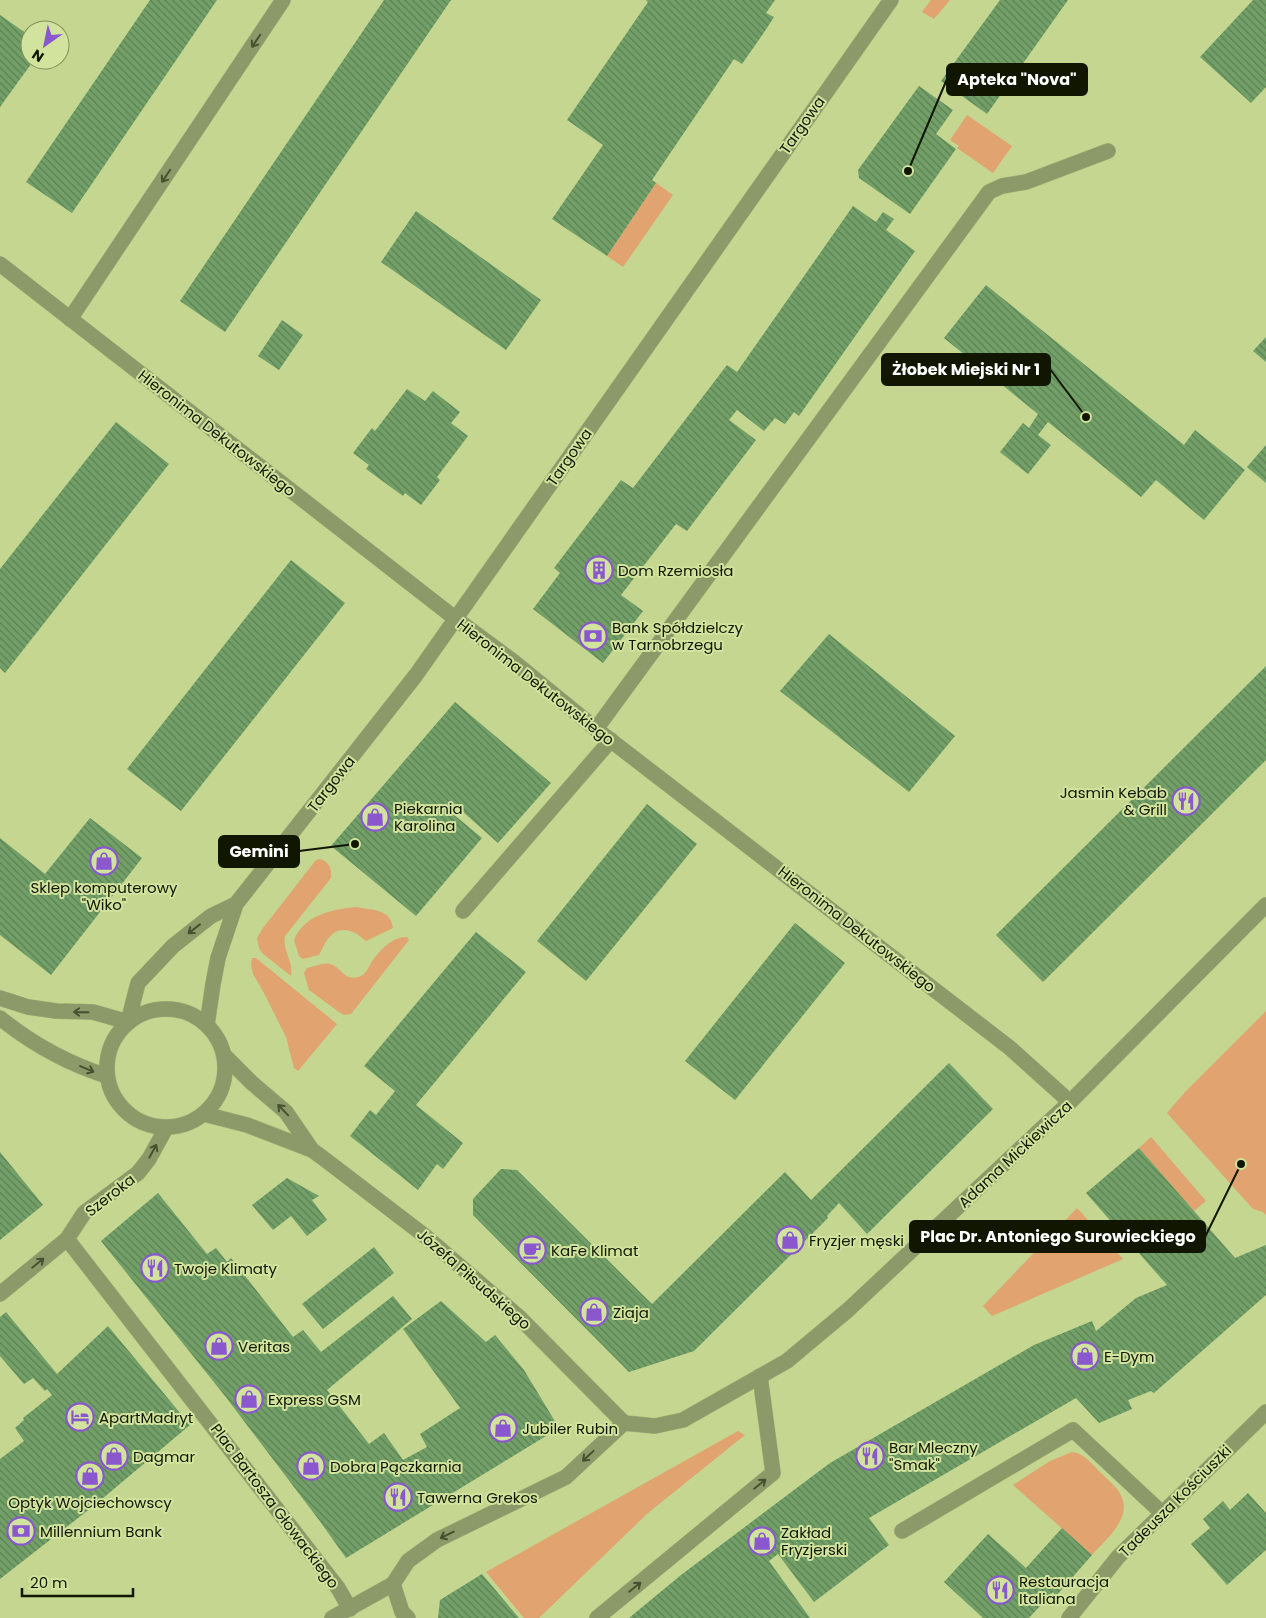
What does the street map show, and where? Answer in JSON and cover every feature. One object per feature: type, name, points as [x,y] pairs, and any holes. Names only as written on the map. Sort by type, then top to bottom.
[{"type":"street","points":[[70,318],[283,0]]},
{"type":"street","name":"Targowa","points":[[207,1025],[218,958],[236,904],[416,675],[891,0]]},
{"type":"street","points":[[596,729],[989,192],[1002,186],[1026,182],[1108,151]]},
{"type":"street","name":"Hieronima Dekutowskiego","points":[[0,264],[456,619],[514,662],[596,729],[1010,1048],[1070,1102]]},
{"type":"street","points":[[463,911],[611,740]]},
{"type":"street","name":"Targowa","points":[[128,1022],[138,984],[173,946],[211,916],[236,904]]},
{"type":"street","name":"Adama Mickiewicza","points":[[624,1423],[655,1426],[683,1420],[787,1360],[848,1310],[1070,1102],[1266,906]]},
{"type":"street","points":[[0,998],[28,1007],[56,1011],[93,1012],[128,1022]]},
{"type":"street","points":[[167,1008],[183,1011],[198,1017],[207,1025],[219,1041],[224,1056],[226,1072],[223,1087],[214,1104],[204,1114],[184,1125],[166,1128],[149,1125],[134,1118],[121,1107],[112,1093],[107,1076],[108,1056],[115,1036],[128,1022],[140,1014],[167,1008]]},
{"type":"street","points":[[0,1018],[19,1033],[51,1051],[87,1070],[107,1076]]},
{"type":"street","name":"Józefa Piłsudskiego","points":[[224,1056],[286,1112],[312,1150]]},
{"type":"street","name":"Józefa Piłsudskiego","points":[[204,1114],[247,1124],[312,1150],[425,1236],[519,1317],[624,1423]]},
{"type":"street","name":"Szeroka","points":[[0,1294],[67,1239],[84,1213],[138,1173],[166,1128]]},
{"type":"street","name":"Plac Bartosza Głowackiego","points":[[67,1239],[338,1588],[350,1609]]},
{"type":"street","points":[[597,1618],[773,1473],[760,1376]]},
{"type":"street","name":"Tadeusza Kościuszki","points":[[1069,1618],[1118,1557],[1266,1412]]},
{"type":"street","points":[[332,1618],[393,1584],[408,1561],[437,1540],[566,1477],[624,1423]]},
{"type":"street","points":[[902,1531],[1073,1430],[1162,1513]]},
{"type":"street","points":[[393,1584],[402,1612],[408,1618]]},
{"type":"shaded area","points":[[931,0],[950,0],[934,19],[922,12]]},
{"type":"shaded area","points":[[967,115],[1012,146],[993,173],[957,148],[959,146],[950,140]]},
{"type":"shaded area","points":[[656,183],[673,195],[623,267],[607,256]]},
{"type":"shaded area","points":[[320,859],[329,866],[331,878],[285,936],[291,976],[262,953],[257,938],[316,860]]},
{"type":"shaded area","points":[[356,907],[385,914],[389,917],[393,928],[366,941],[353,932],[340,930],[331,935],[319,955],[303,959],[299,956],[294,940],[305,925],[320,915],[338,909]]},
{"type":"shaded area","points":[[407,937],[409,940],[351,1014],[344,1015],[309,990],[304,973],[307,968],[328,964],[334,966],[347,976],[355,978],[365,973],[382,949],[394,940]]},
{"type":"shaded area","points":[[252,958],[256,958],[337,1024],[298,1071],[294,1068],[286,1037],[253,974]]},
{"type":"shaded area","points":[[1266,1011],[1266,1215],[1253,1209],[1167,1113],[1186,1091]]},
{"type":"shaded area","points":[[1151,1137],[1206,1201],[1194,1211],[1139,1148]]},
{"type":"shaded area","points":[[1077,1208],[1123,1259],[992,1316],[983,1306]]},
{"type":"shaded area","points":[[738,1431],[745,1435],[648,1513],[539,1618],[524,1618],[486,1572]]},
{"type":"shaded area","points":[[1072,1452],[1084,1457],[1117,1489],[1124,1508],[1118,1525],[1092,1555],[1013,1485],[1050,1461]]},
{"type":"building","points":[[150,0],[217,0],[72,213],[26,182]]},
{"type":"building","points":[[384,0],[451,0],[225,332],[180,301]]},
{"type":"building","points":[[646,0],[775,0],[766,13],[774,17],[742,64],[734,59],[652,180],[656,183],[607,256],[552,219],[603,145],[567,120],[648,2]]},
{"type":"building","points":[[1000,0],[1068,0],[987,114],[941,81]]},
{"type":"building","points":[[1253,0],[1266,0],[1266,87],[1251,103],[1200,57]]},
{"type":"building","points":[[0,15],[20,29],[20,70],[27,70],[0,107]]},
{"type":"building","points":[[919,86],[953,110],[936,134],[956,149],[910,214],[859,178],[858,170]]},
{"type":"building","points":[[853,206],[876,222],[883,212],[894,219],[886,230],[915,251],[799,416],[794,412],[785,424],[775,418],[764,431],[737,410],[729,420],[756,440],[687,531],[676,524],[621,595],[643,611],[603,663],[533,609],[560,573],[554,568],[621,480],[633,488],[727,365],[737,372]]},
{"type":"building","points":[[416,211],[541,300],[506,350],[381,262]]},
{"type":"building","points":[[986,285],[1184,445],[1195,430],[1245,470],[1204,520],[1156,480],[1141,497],[1048,422],[1038,435],[1051,445],[1028,474],[1000,452],[1023,423],[1029,428],[1038,414],[944,338]]},
{"type":"building","points":[[282,320],[303,335],[279,370],[258,356]]},
{"type":"building","points":[[1266,337],[1266,362],[1253,351]]},
{"type":"building","points":[[407,389],[425,401],[433,391],[460,412],[451,423],[468,436],[437,477],[440,480],[421,505],[405,493],[403,496],[366,469],[369,465],[353,453],[372,428],[375,431]]},
{"type":"building","points":[[116,422],[169,464],[5,673],[0,668],[0,569]]},
{"type":"building","points":[[1266,445],[1266,483],[1247,467]]},
{"type":"building","points":[[291,560],[345,603],[181,811],[127,769]]},
{"type":"building","points":[[829,634],[955,736],[909,792],[780,691]]},
{"type":"building","points":[[1266,666],[1266,760],[1043,982],[996,935]]},
{"type":"building","points":[[455,702],[551,783],[498,843],[453,803],[447,809],[482,838],[416,916],[331,846]]},
{"type":"building","points":[[647,804],[697,844],[586,981],[537,941]]},
{"type":"building","points":[[90,818],[142,858],[51,975],[0,935],[0,838],[45,874]]},
{"type":"building","points":[[795,923],[845,963],[735,1100],[685,1061]]},
{"type":"building","points":[[476,932],[526,972],[416,1105],[463,1143],[443,1169],[437,1164],[418,1190],[350,1136],[370,1110],[376,1115],[395,1091],[364,1066]]},
{"type":"building","points":[[949,1063],[993,1109],[867,1234],[839,1203],[827,1216],[828,1218],[694,1351],[629,1372],[473,1215],[473,1199],[501,1169],[517,1170],[652,1304],[785,1172],[811,1200]]},
{"type":"building","points":[[1139,1148],[1235,1258],[1266,1245],[1266,1295],[1154,1393],[1151,1391],[1128,1400],[1132,1409],[1099,1423],[1076,1398],[869,1518],[889,1545],[814,1602],[778,1554],[769,1561],[810,1618],[629,1618],[681,1575],[830,1463],[1034,1345],[1092,1321],[1096,1331],[1136,1298],[1167,1285],[1086,1193]]},
{"type":"building","points":[[0,1152],[43,1205],[0,1240]]},
{"type":"building","points":[[287,1178],[319,1196],[312,1200],[327,1220],[307,1236],[291,1216],[273,1230],[252,1205]]},
{"type":"building","points":[[158,1193],[207,1254],[216,1248],[227,1262],[231,1258],[293,1337],[303,1330],[321,1352],[393,1296],[412,1319],[327,1390],[369,1444],[384,1433],[403,1460],[427,1447],[420,1434],[460,1408],[403,1329],[441,1301],[486,1342],[495,1335],[524,1370],[559,1428],[346,1558],[225,1396],[101,1241]]},
{"type":"building","points":[[374,1247],[394,1273],[323,1329],[302,1304]]},
{"type":"building","points":[[6,1312],[57,1374],[108,1326],[190,1425],[96,1504],[0,1579],[0,1459],[24,1441],[15,1428],[24,1420],[23,1418],[52,1395],[47,1389],[45,1391],[33,1378],[24,1384],[0,1356],[0,1317]]},
{"type":"building","points":[[1248,1493],[1266,1513],[1266,1550],[1227,1585],[1191,1544],[1210,1528],[1203,1519],[1223,1501],[1230,1510]]},
{"type":"building","points":[[1062,1528],[1092,1555],[1056,1596],[1053,1592],[1029,1618],[983,1618],[944,1582],[988,1534],[1026,1568]]},
{"type":"building","points":[[482,1574],[519,1618],[438,1618],[440,1600]]},
{"type":"place","name":"Apteka \"Nova\"","points":[[908,171]]},
{"type":"place","name":"Żłobek Miejski Nr 1","points":[[1086,417]]},
{"type":"place","name":"Dom Rzemiosła","points":[[599,570]]},
{"type":"place","name":"Bank Spółdzielczy w Tarnobrzegu","points":[[593,636]]},
{"type":"place","name":"Jasmin Kebab & Grill","points":[[1186,801]]},
{"type":"place","name":"Piekarnia Karolina","points":[[375,817]]},
{"type":"place","name":"Gemini","points":[[355,844]]},
{"type":"place","name":"Sklep komputerowy \"Wiko\"","points":[[104,861]]},
{"type":"place","name":"Plac Dr. Antoniego Surowieckiego","points":[[1241,1164]]},
{"type":"place","name":"Fryzjer męski","points":[[790,1240]]},
{"type":"place","name":"KaFe Klimat","points":[[532,1250]]},
{"type":"place","name":"Twoje Klimaty","points":[[155,1268]]},
{"type":"place","name":"Ziaja","points":[[594,1312]]},
{"type":"place","name":"Veritas","points":[[219,1346]]},
{"type":"place","name":"E-Dym","points":[[1085,1356]]},
{"type":"place","name":"Express GSM","points":[[249,1399]]},
{"type":"place","name":"ApartMadryt","points":[[80,1417]]},
{"type":"place","name":"Jubiler Rubin","points":[[503,1428]]},
{"type":"place","name":"Dagmar","points":[[114,1456]]},
{"type":"place","name":"Bar Mleczny \"Smak\"","points":[[870,1456]]},
{"type":"place","name":"Dobra Pączkarnia","points":[[311,1466]]},
{"type":"place","name":"Optyk Wojciechowscy","points":[[90,1476]]},
{"type":"place","name":"Tawerna Grekos","points":[[398,1497]]},
{"type":"place","name":"Millennium Bank","points":[[21,1531]]},
{"type":"place","name":"Zakład Fryzjerski","points":[[762,1541]]},
{"type":"place","name":"Restauracja Italiana","points":[[1000,1590]]}]
